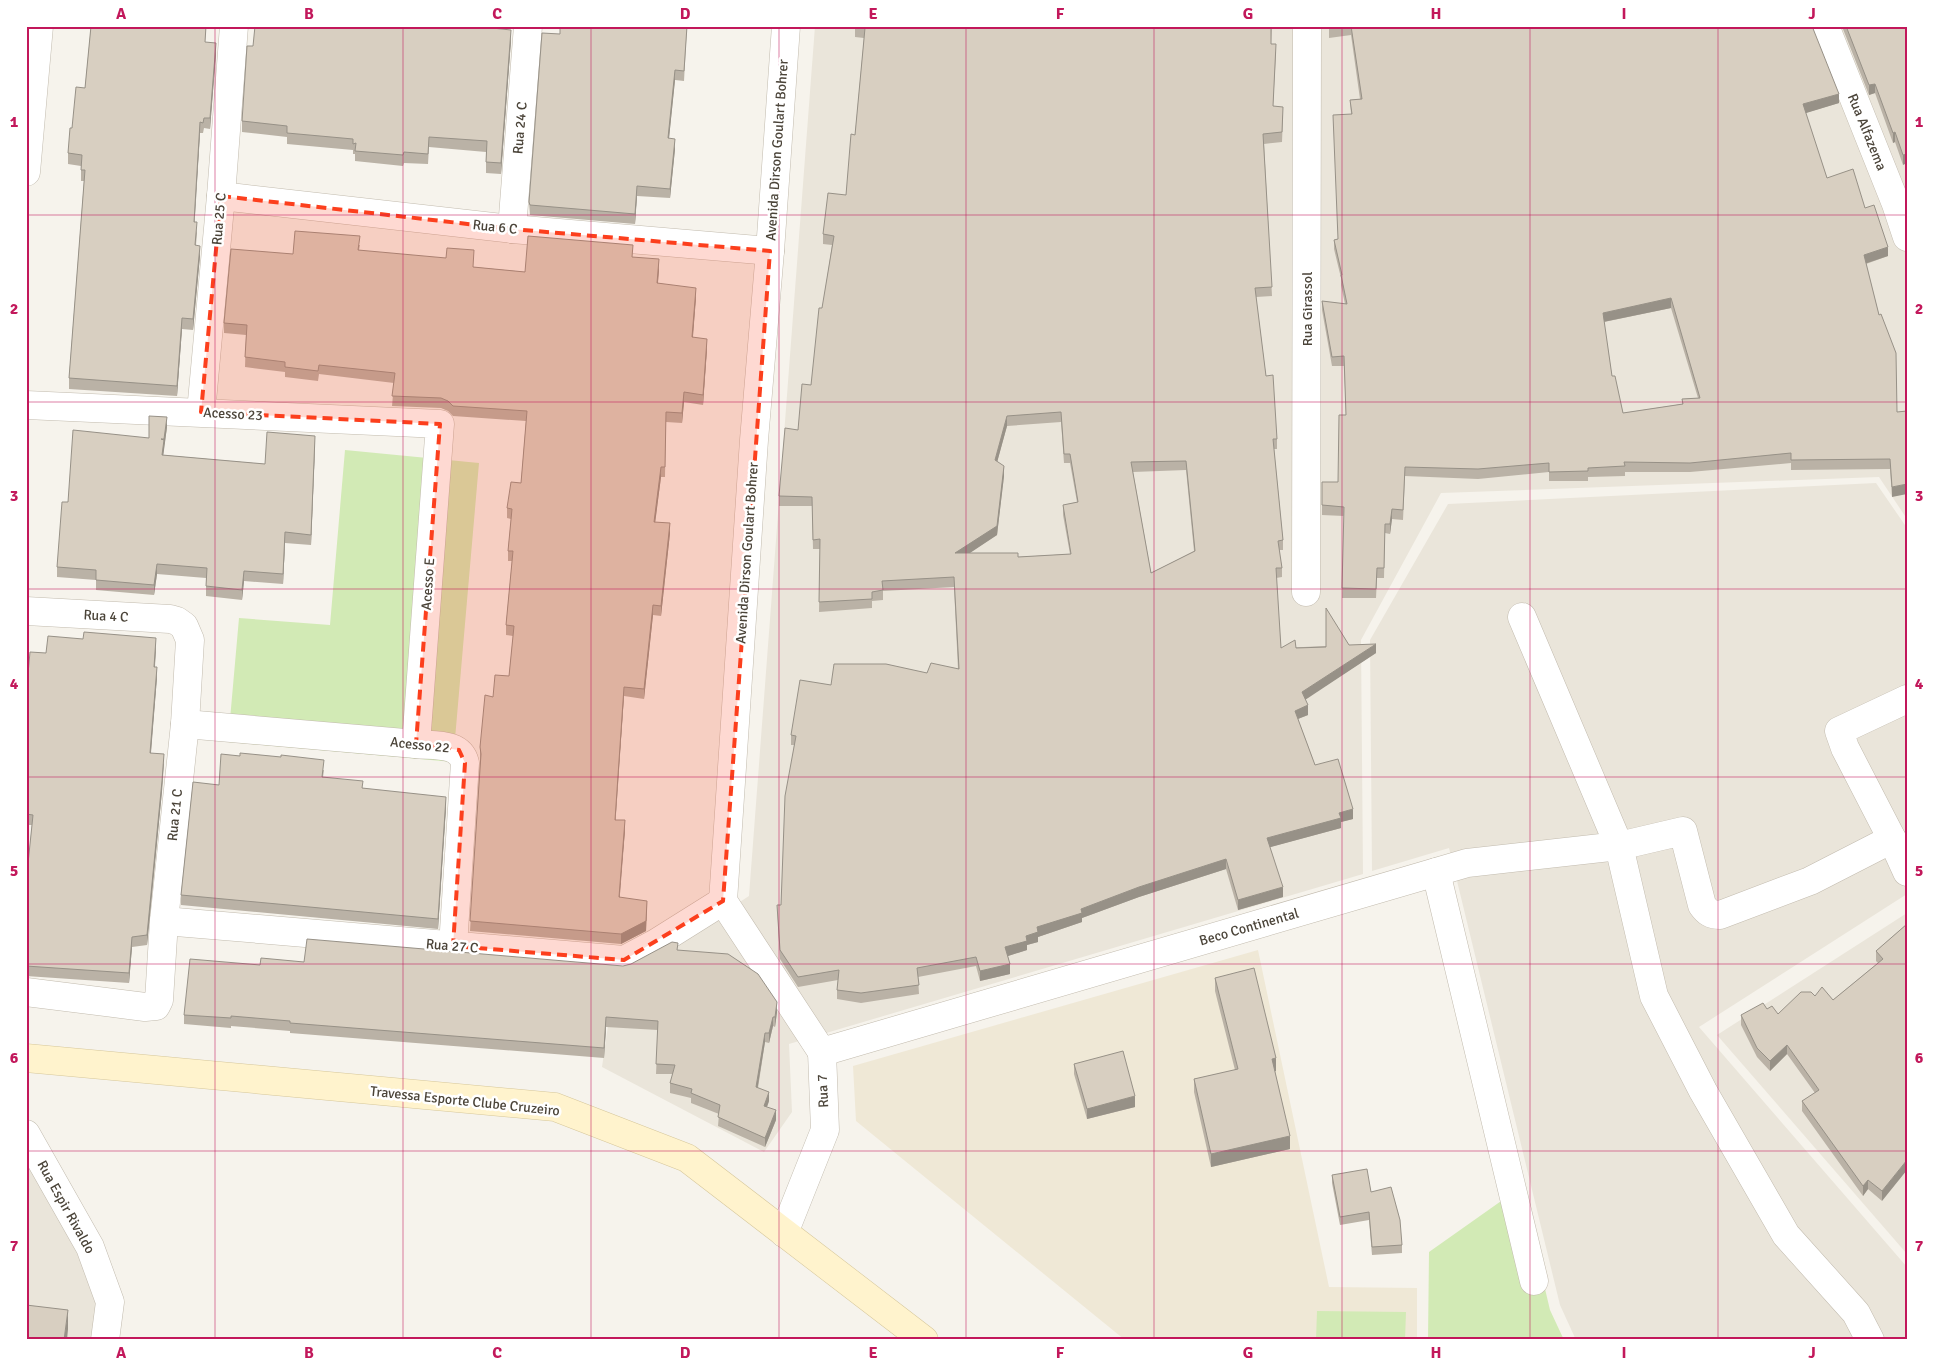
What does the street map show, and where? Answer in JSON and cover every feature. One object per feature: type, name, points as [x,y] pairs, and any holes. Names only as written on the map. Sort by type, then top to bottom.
[{"type":"street","points":[[26,172],[39,26]]},
{"type":"street","name":"Rua 25 C","points":[[201,412],[221,196],[234,26]]},
{"type":"street","name":"Rua 24 C","points":[[512,229],[528,26]]},
{"type":"street","name":"Avenida Dirson Goulart Bohrer","points":[[723,901],[754,440],[786,26]]},
{"type":"street","name":"Rua Girassol","points":[[1306,592],[1307,26]]},
{"type":"street","name":"Rua Alfazema","points":[[1825,26],[1896,204],[1907,238]]},
{"type":"street","name":"Rua 6 C","points":[[221,196],[512,229],[770,251]]},
{"type":"street","name":"Acesso 23","points":[[26,404],[440,424]]},
{"type":"street","name":"Acesso E","points":[[416,744],[440,424]]},
{"type":"street","name":"Rua 4 C","points":[[26,611],[170,619],[184,626]]},
{"type":"street","points":[[1522,617],[1619,846],[1654,996],[1703,1091],[1786,1235],[1856,1313],[1870,1340]]},
{"type":"street","name":"Rua 21 C","points":[[26,992],[145,1007],[156,1006],[160,994],[164,921],[185,724],[190,640],[184,626]]},
{"type":"street","points":[[1907,699],[1839,730],[1845,748],[1907,872]]},
{"type":"street","name":"Acesso 22","points":[[185,724],[416,744],[459,750],[465,763],[453,946]]},
{"type":"street","name":"Beco Continental","points":[[822,1052],[1467,863],[1619,846],[1683,831],[1702,905],[1706,911],[1713,915],[1810,881],[1892,839]]},
{"type":"street","points":[[1436,872],[1534,1281]]},
{"type":"street","points":[[723,901],[822,1052]]},
{"type":"street","name":"Rua 27 C","points":[[164,921],[624,960],[656,943],[723,901]]},
{"type":"street","name":"Rua 7","points":[[784,1233],[825,1130],[822,1052]]},
{"type":"street","name":"Travessa Esporte Clube Cruzeiro","points":[[26,1058],[555,1107],[687,1158],[924,1340]]},
{"type":"street","name":"Rua Espir Rivaldo","points":[[26,1134],[90,1247],[110,1302],[105,1340]]},
{"type":"highlighted area","points":[[221,196],[512,229],[770,251],[723,901],[624,960],[453,946],[465,763],[459,750],[416,744],[440,424],[201,412]]},
{"type":"shaded area","points":[[815,26],[1907,26],[1907,519],[1879,477],[1441,493],[1361,640],[1363,874],[789,1044],[792,1112],[764,1152],[602,1067],[614,984],[749,896]]},
{"type":"shaded area","points":[[1876,483],[1907,528],[1907,894],[1699,1027],[1907,1267],[1907,1340],[1576,1340],[1560,1305],[1449,848],[1372,871],[1370,640],[1448,504]]},
{"type":"shaded area","points":[[1907,913],[1907,1254],[1717,1035]]},
{"type":"shaded area","points":[[1258,950],[1329,1287],[1417,1288],[1417,1340],[1125,1340],[856,1121],[853,1066]]},
{"type":"shaded area","points":[[26,1152],[74,1238],[100,1303],[95,1340],[26,1340]]},
{"type":"green space","points":[[345,450],[479,463],[453,762],[228,742],[239,618],[330,625]]},
{"type":"green space","points":[[1521,1187],[1550,1310],[1564,1340],[1428,1340],[1429,1252]]},
{"type":"green space","points":[[1317,1311],[1406,1312],[1405,1340],[1316,1340]]},
{"type":"building","points":[[91,26],[206,26],[205,42],[216,43],[210,118],[204,118],[203,123],[200,122],[194,222],[197,222],[195,245],[200,246],[193,319],[182,318],[177,386],[69,378],[85,170],[81,170],[82,155],[68,153],[76,87],[85,88]]},
{"type":"building","points":[[255,26],[473,26],[511,30],[501,163],[486,162],[487,141],[429,137],[428,154],[404,152],[403,155],[355,151],[356,143],[353,144],[353,139],[287,133],[287,126],[242,121],[247,46],[253,46]]},
{"type":"building","points":[[560,26],[687,26],[684,71],[675,70],[668,138],[675,139],[670,189],[637,186],[635,214],[530,205],[542,33],[560,34]]},
{"type":"building","points":[[1271,26],[1271,44],[1276,44],[1273,106],[1283,107],[1282,132],[1263,134],[1272,287],[1255,288],[1266,376],[1273,375],[1277,439],[1273,439],[1283,540],[1278,541],[1282,568],[1276,568],[1281,648],[1295,640],[1296,648],[1326,647],[1326,608],[1349,645],[1376,644],[1302,692],[1308,705],[1295,711],[1315,765],[1338,759],[1353,809],[1339,813],[1341,818],[1267,838],[1283,887],[1238,900],[1226,859],[1139,887],[1081,909],[1082,913],[1037,927],[1038,932],[1026,936],[1027,941],[1005,947],[1010,964],[980,971],[976,957],[917,968],[919,985],[861,993],[837,990],[839,970],[798,977],[780,950],[777,905],[781,905],[785,796],[796,736],[791,735],[800,680],[831,685],[834,664],[886,664],[927,673],[931,663],[959,669],[954,577],[882,581],[883,590],[872,592],[872,599],[819,602],[820,539],[813,540],[812,497],[779,496],[785,428],[798,430],[802,384],[811,385],[819,308],[822,308],[834,236],[823,234],[828,193],[846,195],[851,134],[855,135],[865,28],[855,27]],"holes":[[[1061,412],[1064,454],[1070,454],[1078,502],[1063,505],[1071,554],[1018,557],[1018,553],[955,553],[997,526],[1004,466],[995,460],[1007,416]],[[1186,461],[1195,551],[1151,573],[1131,462]]]},
{"type":"building","points":[[1329,26],[1348,26],[1329,28]]},
{"type":"building","points":[[1351,26],[1812,26],[1839,94],[1803,104],[1827,178],[1853,169],[1865,208],[1874,205],[1888,247],[1864,255],[1879,315],[1881,314],[1896,353],[1897,412],[1907,411],[1907,484],[1892,487],[1890,459],[1791,460],[1791,453],[1690,463],[1624,462],[1625,466],[1588,468],[1588,471],[1549,472],[1549,463],[1478,469],[1405,467],[1403,510],[1392,509],[1390,524],[1385,524],[1384,568],[1377,568],[1376,589],[1342,588],[1344,507],[1322,505],[1322,482],[1338,482],[1339,415],[1346,415],[1344,356],[1332,357],[1322,301],[1347,304],[1334,240],[1338,239],[1333,115],[1352,114],[1350,100],[1362,99]],"holes":[[[1671,298],[1700,398],[1682,399],[1683,404],[1623,413],[1615,376],[1612,376],[1603,313]]]},
{"type":"building","points":[[1846,26],[1907,26],[1907,154],[1903,155],[1875,84],[1869,85]]},
{"type":"building","points":[[295,231],[360,236],[358,250],[446,258],[447,248],[474,250],[473,267],[525,272],[528,236],[633,245],[632,257],[659,259],[657,283],[696,288],[692,337],[707,339],[703,395],[684,392],[682,413],[666,412],[665,467],[661,467],[654,522],[670,523],[661,606],[653,605],[644,689],[624,687],[615,820],[625,820],[619,897],[647,901],[646,921],[621,934],[470,921],[480,747],[485,695],[493,697],[495,675],[509,676],[514,626],[506,625],[513,551],[508,551],[512,509],[507,508],[511,482],[521,483],[527,411],[453,406],[441,398],[392,396],[395,373],[319,365],[318,371],[285,367],[285,362],[245,357],[247,325],[224,323],[231,249],[293,254]]},
{"type":"building","points":[[149,416],[167,417],[164,439],[161,439],[164,440],[162,455],[265,464],[267,432],[315,436],[311,535],[285,532],[283,574],[244,571],[242,590],[206,586],[207,568],[157,564],[154,585],[96,580],[96,570],[57,567],[62,502],[68,502],[73,430],[149,438]]},
{"type":"building","points":[[84,632],[156,638],[154,667],[157,667],[150,753],[164,754],[162,781],[147,935],[132,937],[129,973],[26,966],[26,883],[33,815],[26,814],[26,696],[30,652],[46,653],[48,636],[83,639]]},
{"type":"building","points":[[240,753],[324,760],[322,777],[363,781],[362,788],[446,797],[438,919],[181,895],[193,782],[219,785],[221,754],[240,756]]},
{"type":"building","points":[[1907,924],[1907,1160],[1882,1191],[1868,1180],[1863,1186],[1802,1101],[1819,1090],[1787,1045],[1770,1061],[1757,1048],[1741,1015],[1763,1003],[1767,1009],[1772,1006],[1778,1014],[1801,992],[1811,992],[1815,996],[1822,987],[1833,1000],[1883,959],[1876,951]]},
{"type":"building","points":[[307,939],[623,966],[631,964],[672,942],[678,943],[677,950],[728,954],[758,974],[777,1002],[775,1017],[773,1017],[769,1033],[765,1033],[756,1087],[769,1092],[764,1106],[776,1110],[765,1138],[718,1117],[720,1105],[691,1093],[692,1089],[670,1083],[675,1065],[656,1064],[658,1021],[606,1017],[604,1048],[290,1023],[290,1021],[231,1016],[231,1018],[184,1015],[190,959],[260,965],[261,958],[304,962]]},
{"type":"building","points":[[1254,968],[1276,1058],[1272,1059],[1290,1136],[1211,1154],[1194,1079],[1238,1069],[1215,978]]},
{"type":"building","points":[[1123,1051],[1135,1096],[1087,1109],[1074,1064]]},
{"type":"building","points":[[1367,1169],[1371,1192],[1391,1187],[1400,1220],[1402,1245],[1372,1247],[1369,1212],[1340,1217],[1332,1175]]},
{"type":"building","points":[[26,1305],[68,1310],[64,1340],[26,1340]]}]
